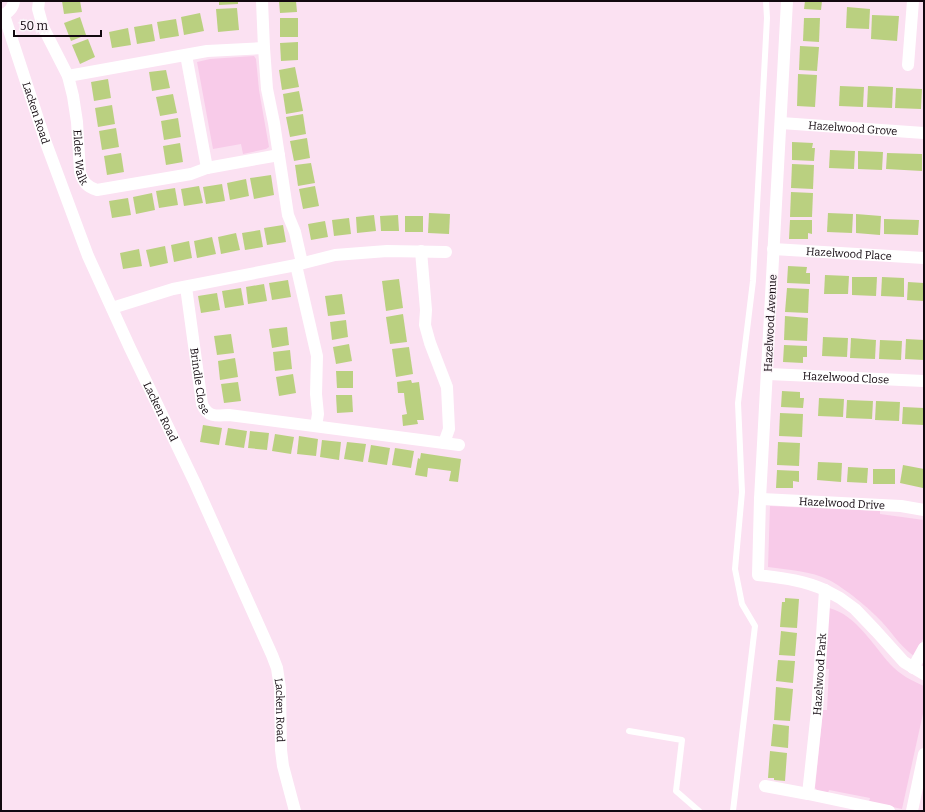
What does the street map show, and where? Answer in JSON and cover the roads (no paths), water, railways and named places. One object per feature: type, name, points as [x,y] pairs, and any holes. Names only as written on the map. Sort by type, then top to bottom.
[{"type":"street","name":"Lacken Road","points":[[14,1],[11,9],[3,15],[46,143],[88,256],[195,483],[277,668],[280,688],[281,750],[283,766],[295,811]]},
{"type":"street","name":"Elder Walk","points":[[39,1],[38,9],[43,27],[68,76],[77,122],[80,172],[82,179],[90,188],[98,190],[191,174],[207,168],[278,155]]},
{"type":"street","points":[[262,1],[267,89],[274,123],[288,215],[295,232],[299,264],[317,356],[316,394],[318,414],[316,426]]},
{"type":"street","name":"Hazelwood Avenue","points":[[787,1],[773,249],[768,374],[760,499],[758,575],[811,584],[825,590]]},
{"type":"street","points":[[908,65],[913,1],[924,5]]},
{"type":"street","points":[[68,76],[207,51],[264,48]]},
{"type":"street","points":[[186,55],[207,168]]},
{"type":"street","name":"Hazelwood Grove","points":[[781,123],[924,133]]},
{"type":"street","name":"Hazelwood Place","points":[[773,249],[924,258]]},
{"type":"street","points":[[112,308],[173,289],[299,264],[335,255],[387,250],[446,252]]},
{"type":"street","points":[[421,251],[426,310],[425,325],[430,343],[447,387],[449,429],[444,443]]},
{"type":"street","name":"Brindle Close","points":[[186,286],[202,404],[208,413],[216,416],[228,415],[459,445]]},
{"type":"street","name":"Hazelwood Close","points":[[768,374],[924,381]]},
{"type":"street","name":"Hazelwood Drive","points":[[760,499],[901,506],[924,510]]},
{"type":"street","points":[[825,590],[840,598],[854,609],[904,662],[924,674]]},
{"type":"street","name":"Hazelwood Park","points":[[808,794],[817,710],[825,590]]},
{"type":"street","points":[[913,668],[924,648]]},
{"type":"street","points":[[912,811],[924,754]]},
{"type":"street","points":[[765,786],[889,811]]},
{"type":"lane","points":[[733,811],[755,626],[742,604],[735,569],[742,492],[738,403],[753,281],[767,18],[766,1]]},
{"type":"lane","points":[[629,731],[682,740],[676,791],[699,811]]}]
